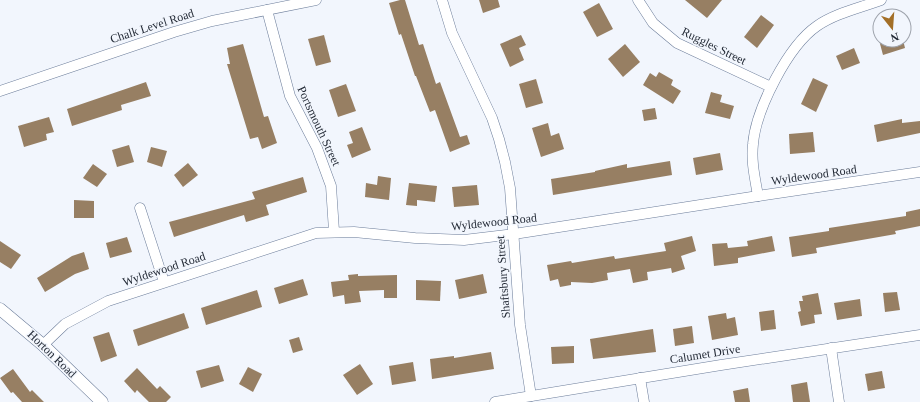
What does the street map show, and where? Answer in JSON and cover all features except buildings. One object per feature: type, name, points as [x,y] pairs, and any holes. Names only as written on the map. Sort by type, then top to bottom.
[{"type":"street","name":"Chalk Level Road","points":[[0,91],[174,32],[212,21],[316,0]]},
{"type":"street","name":"Shaftsbury Street","points":[[442,0],[452,33],[492,118],[500,139],[510,188],[520,325],[532,396]]},
{"type":"street","name":"Ruggles Street","points":[[638,0],[653,23],[677,43],[771,87]]},
{"type":"street","points":[[758,196],[752,164],[753,145],[757,125],[771,87],[793,49],[810,31],[838,15],[882,0]]},
{"type":"street","name":"Portsmouth Street","points":[[267,10],[290,96],[317,148],[331,186],[334,231]]},
{"type":"street","name":"Wyldewood Road","points":[[43,345],[65,324],[108,301],[307,234],[334,231],[448,240],[514,234],[920,172]]},
{"type":"street","points":[[140,208],[164,282]]},
{"type":"street","name":"Horton Road","points":[[0,309],[43,345],[102,402]]},
{"type":"street","name":"Calumet Drive","points":[[495,402],[920,335]]},
{"type":"street","points":[[831,348],[839,402]]},
{"type":"street","points":[[640,378],[644,402]]}]
